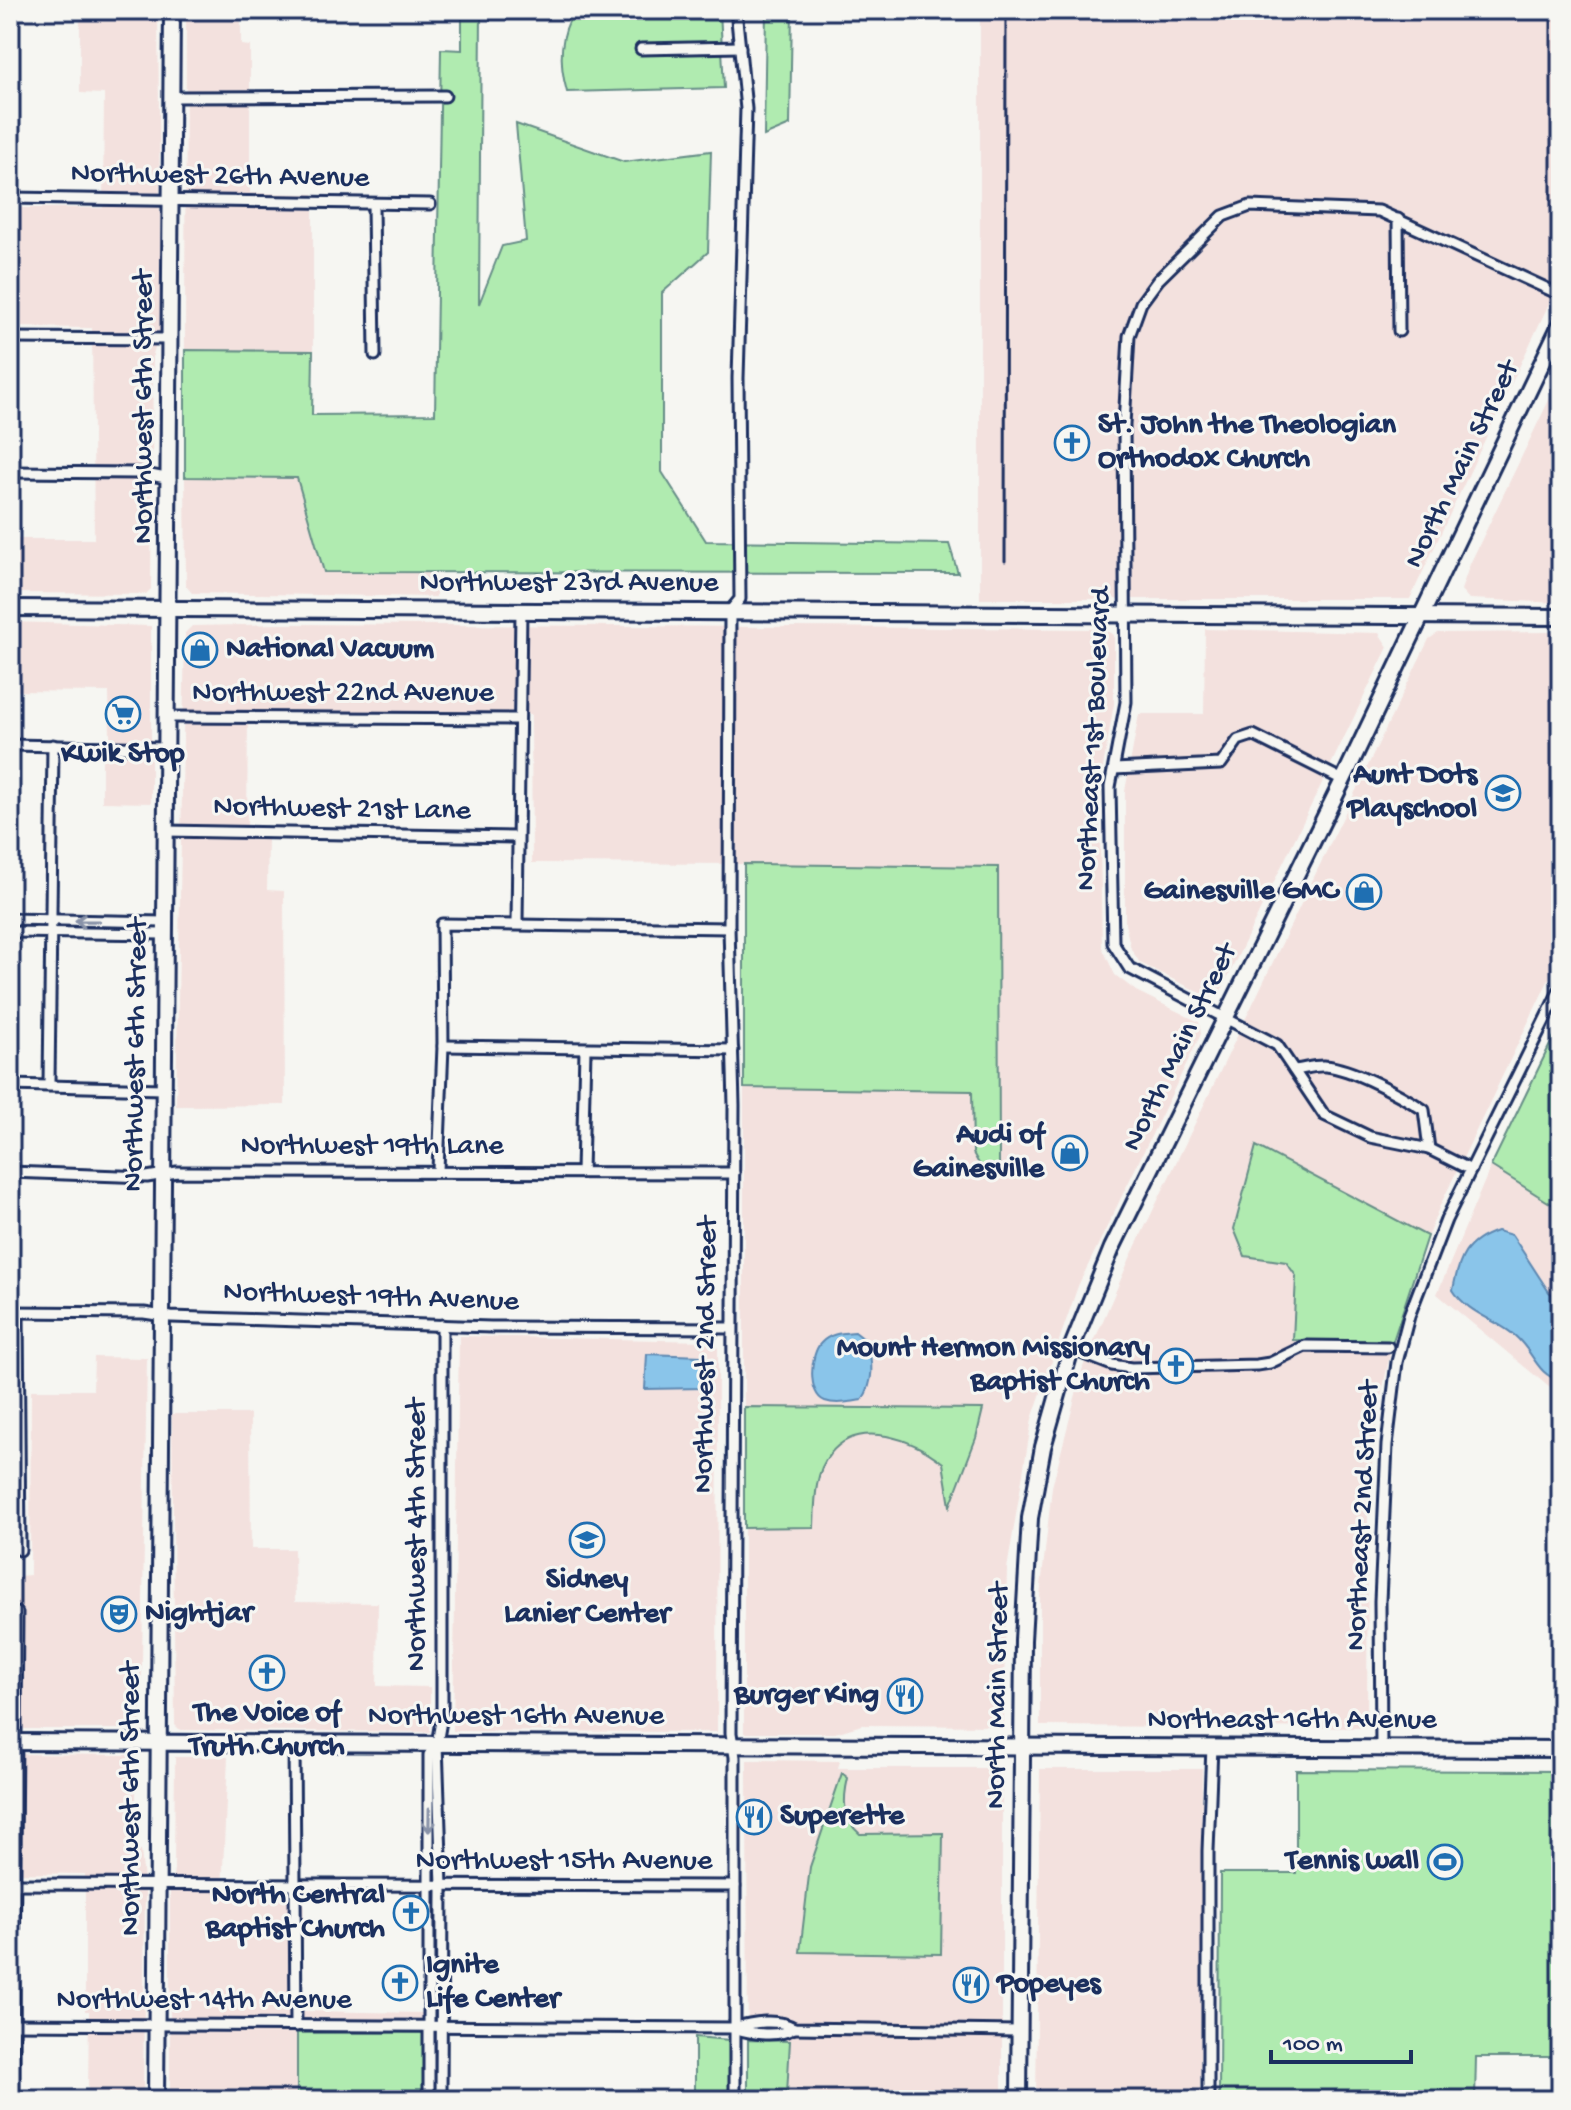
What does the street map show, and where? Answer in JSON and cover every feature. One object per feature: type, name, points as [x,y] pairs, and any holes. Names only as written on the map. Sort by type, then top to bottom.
[{"type":"main road","name":"Northwest 6th Street","points":[[156,2100],[161,1174],[171,479],[172,10]]},
{"type":"main road","name":"North Main Street","points":[[1019,2100],[1023,1640],[1030,1518],[1043,1447],[1071,1349],[1112,1248],[1343,780],[1561,323]]},
{"type":"main road","name":"Northwest 23rd Avenue","points":[[10,608],[1561,617]]},
{"type":"main road","name":"Northwest 16th Avenue","points":[[14,1742],[1022,1744]]},
{"type":"main road","name":"Northeast 16th Avenue","points":[[1022,1744],[1561,1749]]},
{"type":"street","name":"Northwest 2nd Street","points":[[735,2100],[730,611],[740,599],[738,363],[746,109],[736,10]]},
{"type":"street","points":[[641,49],[740,47]]},
{"type":"street","points":[[172,97],[445,96]]},
{"type":"street","name":"Northwest 26th Avenue","points":[[10,198],[430,204]]},
{"type":"street","points":[[373,204],[375,355]]},
{"type":"street","name":"Northeast 1st Boulevard","points":[[1471,1170],[1429,1149],[1347,1128],[1324,1115],[1277,1045],[1129,968],[1113,943],[1110,787],[1126,702],[1125,378],[1129,336],[1141,303],[1158,280],[1223,216],[1250,206],[1379,211],[1561,295]]},
{"type":"street","points":[[1398,219],[1395,265],[1399,331]]},
{"type":"street","points":[[10,338],[171,339]]},
{"type":"street","points":[[10,472],[140,473],[171,479]]},
{"type":"street","points":[[517,923],[521,610]]},
{"type":"street","name":"Northwest 22nd Avenue","points":[[167,717],[519,719]]},
{"type":"street","points":[[1114,769],[1221,764],[1238,740],[1253,735],[1343,780]]},
{"type":"street","name":"Northwest 22nd Avenue","points":[[10,745],[167,748]]},
{"type":"street","points":[[49,1084],[53,745]]},
{"type":"street","name":"Northwest 21st Lane","points":[[166,831],[516,837]]},
{"type":"street","points":[[10,919],[164,928]]},
{"type":"street","points":[[438,1170],[443,1046],[442,924],[729,928]]},
{"type":"street","points":[[10,932],[164,928]]},
{"type":"street","name":"Northeast 2nd Street","points":[[1381,1748],[1380,1611],[1385,1489],[1397,1362],[1427,1264],[1561,987]]},
{"type":"street","points":[[443,1046],[733,1050]]},
{"type":"street","points":[[582,1172],[585,1049]]},
{"type":"street","points":[[1294,1070],[1323,1065],[1341,1069],[1408,1099],[1424,1110],[1429,1149]]},
{"type":"street","points":[[10,1085],[162,1089]]},
{"type":"street","name":"Northwest 19th Lane","points":[[10,1172],[147,1177],[161,1174],[438,1170],[734,1173]]},
{"type":"street","points":[[14,1312],[20,1550]]},
{"type":"street","name":"Northwest 19th Avenue","points":[[14,1312],[144,1313],[160,1317],[442,1325],[731,1328]]},
{"type":"street","name":"Northwest 4th Street","points":[[441,2100],[442,1886],[437,1744],[442,1715],[442,1325]]},
{"type":"street","points":[[1071,1349],[1112,1365],[1131,1368],[1257,1365],[1305,1346],[1388,1347]]},
{"type":"street","points":[[13,2100],[17,1613]]},
{"type":"street","points":[[294,1742],[296,2026]]},
{"type":"street","name":"Northwest 4th Street","points":[[429,2100],[429,1755],[437,1744]]},
{"type":"street","points":[[1208,2100],[1208,1851],[1212,1746]]},
{"type":"street","name":"Northwest 15th Avenue","points":[[13,1884],[735,1886]]},
{"type":"street","name":"Northwest 14th Avenue","points":[[12,2024],[734,2028],[787,2023],[794,2028],[1019,2031]]},
{"type":"shaded area","points":[[80,10],[158,10],[161,327],[153,354],[151,589],[146,594],[10,593],[10,539],[94,539],[92,328],[10,327],[10,208],[103,208],[104,94],[80,93]]},
{"type":"shaded area","points":[[186,10],[241,10],[241,45],[250,46],[250,193],[313,194],[313,351],[185,350]]},
{"type":"shaded area","points":[[980,10],[1561,10],[1561,278],[1410,599],[980,599]]},
{"type":"shaded area","points":[[1561,375],[1561,603],[1469,599],[1461,590],[1470,564]]},
{"type":"shaded area","points":[[185,477],[297,478],[324,572],[436,572],[436,597],[192,593],[186,586]]},
{"type":"shaded area","points":[[10,622],[151,626],[151,803],[102,802],[102,758],[110,736],[109,692],[10,691]]},
{"type":"shaded area","points":[[192,626],[1105,629],[1114,635],[1114,704],[1099,790],[1102,947],[1115,975],[1136,991],[1199,1022],[1201,1034],[1078,1286],[1032,1419],[1007,1569],[1003,1726],[862,1725],[835,1733],[744,1733],[744,864],[532,863],[531,714],[248,712],[247,827],[268,840],[267,890],[284,891],[285,1105],[176,1106],[185,633]]},
{"type":"shaded area","points":[[1205,629],[1379,633],[1388,647],[1220,993],[1211,998],[1140,963],[1131,949],[1125,924],[1125,791],[1139,714],[1204,714]]},
{"type":"shaded area","points":[[1557,632],[1557,638],[1561,639],[1561,954],[1439,1208],[1412,1275],[1391,1349],[1376,1421],[1368,1505],[1367,1728],[1040,1726],[1040,1596],[1052,1487],[1083,1367],[1130,1258],[1429,639],[1438,633]]},
{"type":"shaded area","points":[[1491,1166],[1561,1210],[1561,1397],[1437,1294]]},
{"type":"shaded area","name":"Sidney Lanier Center","points":[[459,1336],[708,1341],[718,1348],[717,1732],[453,1731]]},
{"type":"shaded area","points":[[94,1357],[147,1358],[141,1724],[137,1729],[10,1729],[10,1600],[18,1600],[19,1576],[30,1575],[31,1390],[93,1390]]},
{"type":"shaded area","points":[[172,1414],[250,1414],[251,1549],[294,1549],[295,1602],[378,1603],[377,1686],[430,1687],[430,1732],[180,1730],[175,1725]]},
{"type":"shaded area","points":[[10,1754],[136,1755],[136,1850],[141,1850],[145,1892],[143,2100],[83,2100],[83,2093],[88,2093],[89,2011],[85,2011],[85,1874],[10,1873]]},
{"type":"shaded area","points":[[175,1757],[228,1757],[222,1891],[304,1893],[302,2011],[423,2013],[423,2100],[170,2100],[170,1892],[174,1870]]},
{"type":"shaded area","points":[[747,1760],[840,1761],[838,1768],[1002,1768],[1002,2100],[748,2100]]},
{"type":"shaded area","points":[[1040,1769],[1202,1769],[1200,2100],[1036,2100]]},
{"type":"green space","points":[[462,10],[481,10],[479,304],[502,246],[526,241],[516,124],[624,162],[711,151],[708,252],[662,293],[662,472],[706,541],[949,544],[958,573],[324,572],[297,478],[185,477],[185,350],[313,351],[312,415],[435,414],[441,49],[462,50]]},
{"type":"green space","points":[[575,10],[720,10],[724,88],[567,92],[562,50],[566,29]]},
{"type":"green space","points":[[766,10],[792,10],[790,125],[764,136]]},
{"type":"green space","points":[[744,864],[998,867],[999,1165],[983,1171],[973,1153],[972,1091],[744,1088]]},
{"type":"green space","points":[[1561,1022],[1561,1210],[1491,1166]]},
{"type":"green space","points":[[1256,1146],[1427,1236],[1393,1341],[1293,1340],[1296,1276],[1286,1262],[1245,1256],[1234,1229]]},
{"type":"green space","points":[[744,1407],[983,1409],[976,1438],[950,1506],[943,1463],[902,1440],[871,1435],[842,1443],[825,1462],[816,1489],[814,1527],[744,1528]]},
{"type":"green space","points":[[1296,1770],[1561,1771],[1561,2057],[1476,2057],[1475,2100],[1219,2100],[1220,1873],[1296,1873]]},
{"type":"green space","points":[[842,1773],[848,1778],[845,1794],[847,1815],[860,1834],[943,1833],[941,1954],[800,1952],[810,1867]]},
{"type":"green space","points":[[423,2032],[423,2100],[297,2100],[297,2033]]},
{"type":"green space","points":[[695,2037],[729,2040],[729,2100],[695,2100]]},
{"type":"green space","points":[[748,2040],[790,2041],[787,2094],[748,2093]]},
{"type":"water","points":[[1497,1231],[1512,1235],[1549,1292],[1561,1300],[1561,1381],[1543,1371],[1515,1335],[1468,1306],[1453,1290],[1465,1253],[1477,1240]]},
{"type":"water","points":[[855,1332],[868,1342],[871,1372],[866,1393],[862,1400],[825,1401],[815,1391],[813,1382],[817,1348],[832,1335]]},
{"type":"water","points":[[647,1354],[702,1356],[704,1388],[645,1389]]},
{"type":"railway","points":[[1005,561],[1006,10]]},
{"type":"place","name":"St. John the Theologian Orthodox Church","points":[[1072,443]]},
{"type":"place","name":"National Vacuum","points":[[200,650]]},
{"type":"place","name":"Kwik Stop","points":[[123,714]]},
{"type":"place","name":"Aunt Dots Playschool","points":[[1503,793]]},
{"type":"place","name":"Gainesville GMC","points":[[1364,892]]},
{"type":"place","name":"Audi of Gainesville","points":[[1070,1153]]},
{"type":"place","name":"Mount Hermon Missionary Baptist Church","points":[[1176,1366]]},
{"type":"place","name":"Sidney Lanier Center","points":[[587,1540]]},
{"type":"place","name":"Nightjar","points":[[119,1614]]},
{"type":"place","name":"The Voice of Truth Church","points":[[267,1673]]},
{"type":"place","name":"Burger King","points":[[905,1696]]},
{"type":"place","name":"Superette","points":[[754,1817]]},
{"type":"place","name":"Tennis wall","points":[[1445,1862]]},
{"type":"place","name":"North Central Baptist Church","points":[[411,1913]]},
{"type":"place","name":"Ignite Life Center","points":[[400,1983]]},
{"type":"place","name":"Popeyes","points":[[971,1985]]}]
